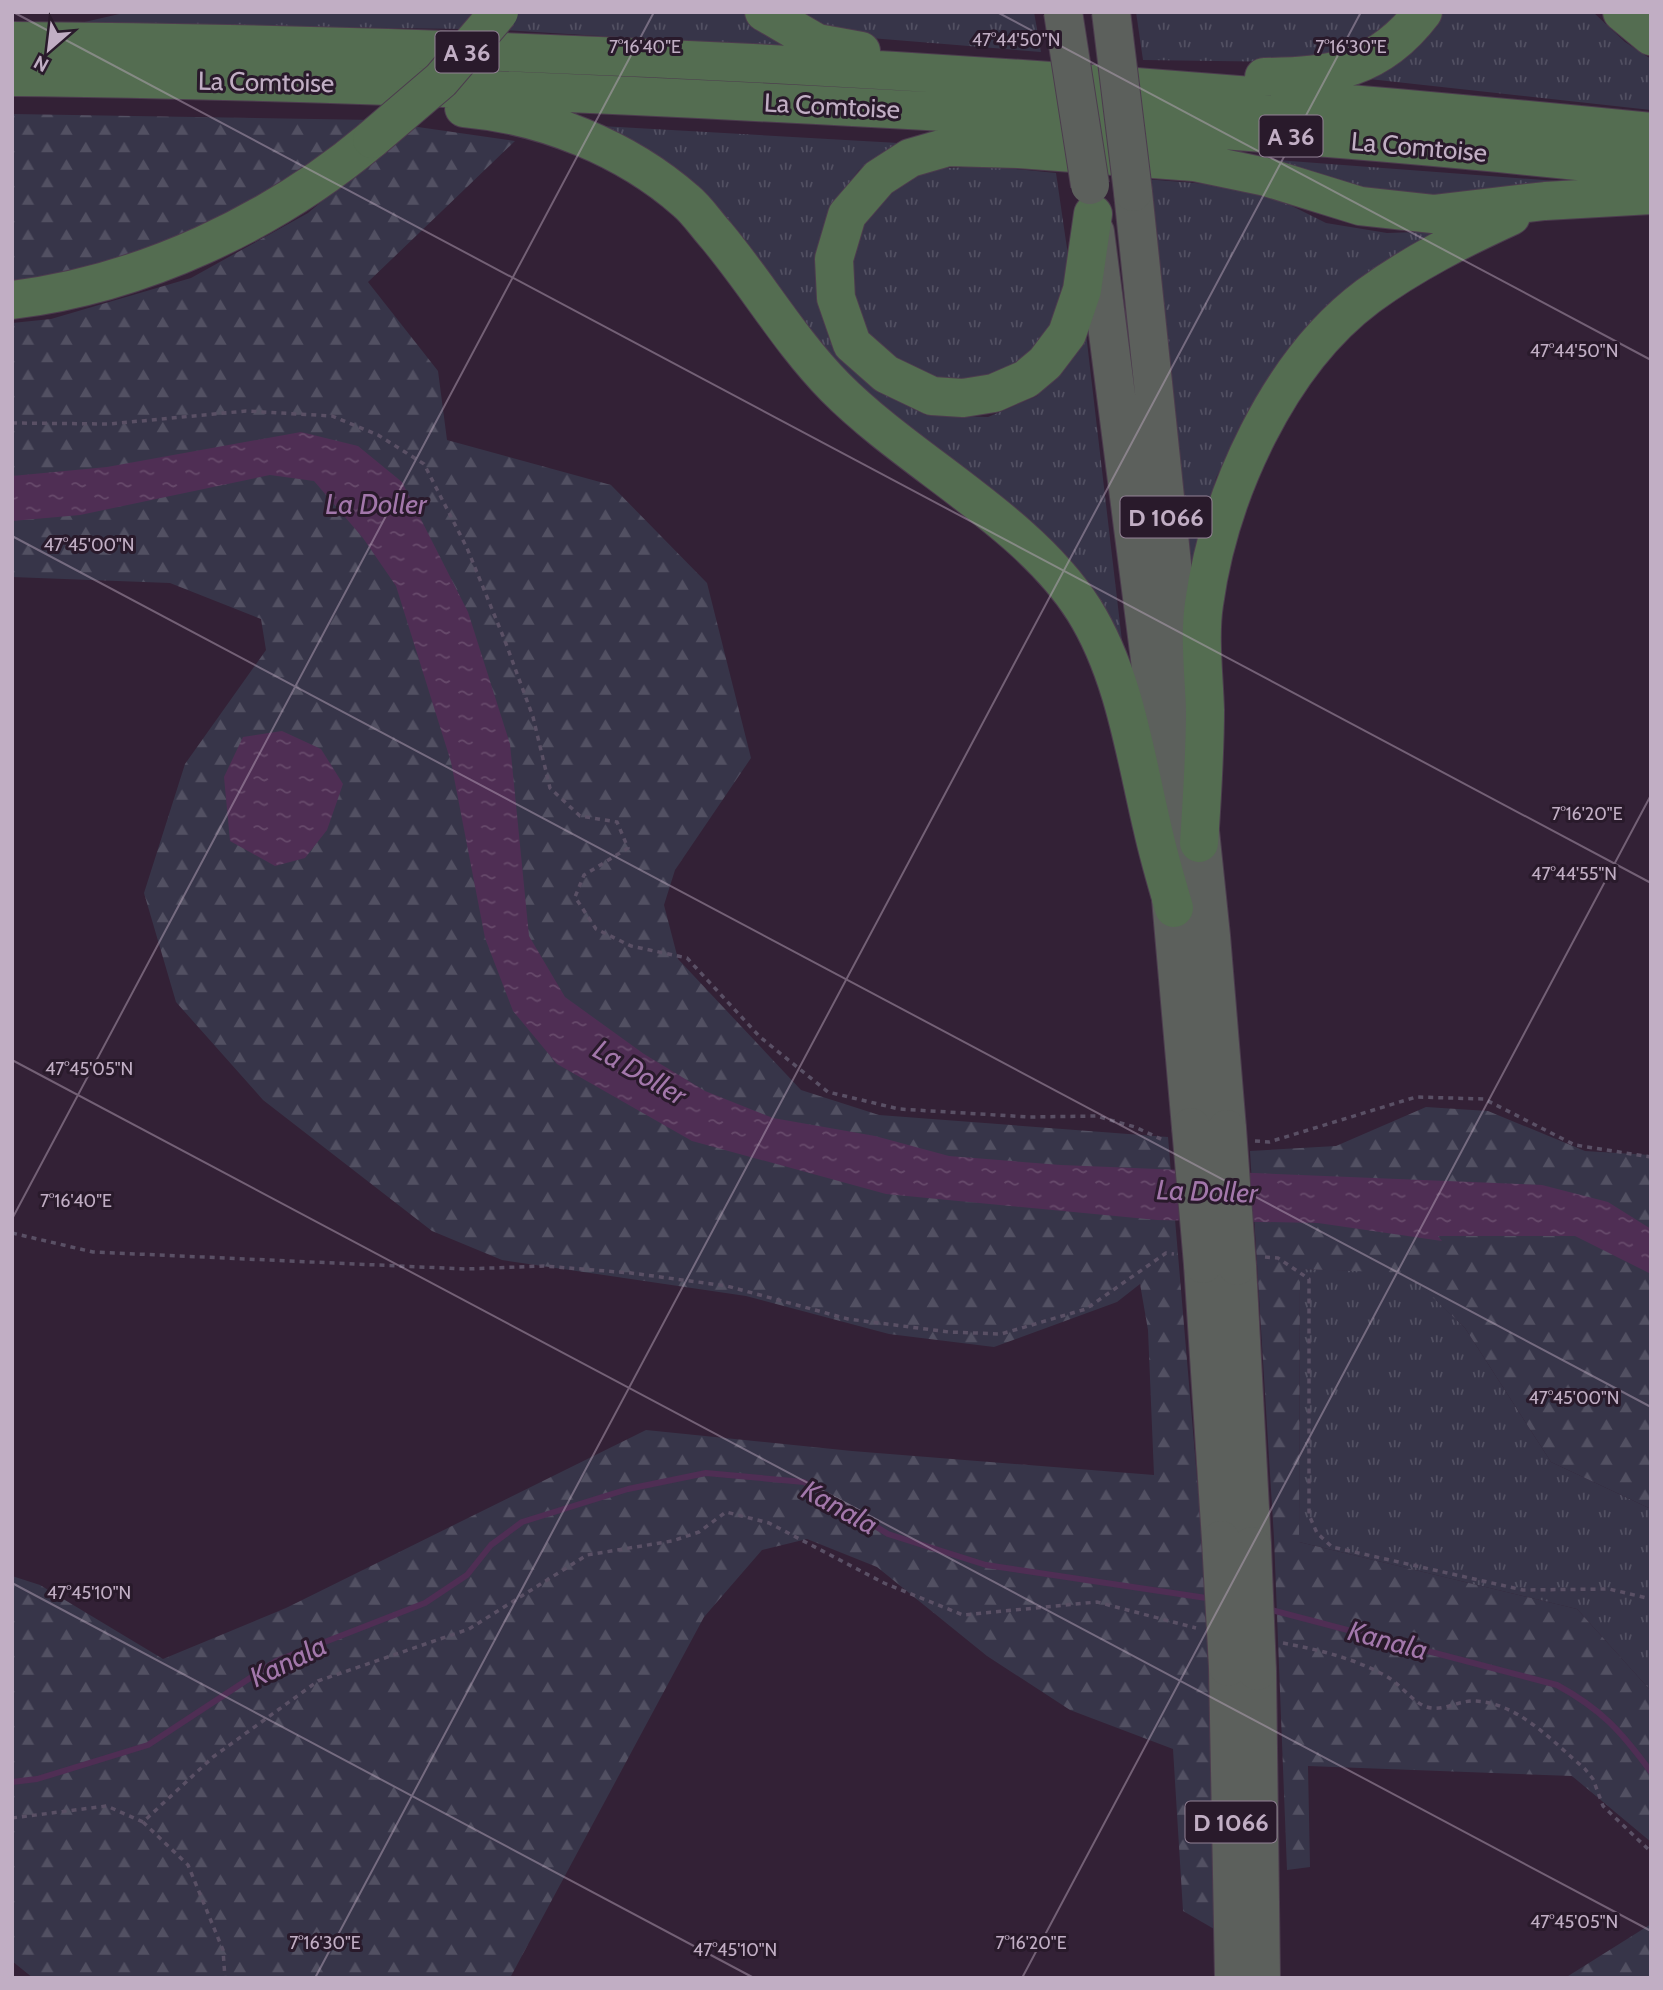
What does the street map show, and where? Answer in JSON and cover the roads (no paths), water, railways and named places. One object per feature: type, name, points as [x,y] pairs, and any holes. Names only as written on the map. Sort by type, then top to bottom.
[{"type":"highway","points":[[12,300],[116,279],[197,247],[290,199],[331,173],[441,80],[499,12]]},
{"type":"highway","points":[[764,12],[817,43],[843,50],[893,54],[921,73]]},
{"type":"highway","name":"D 1066","points":[[1063,12],[1092,199],[1150,659],[1174,908],[1209,1135],[1237,1543],[1255,1660],[1261,1978]]},
{"type":"highway","name":"D 1066","points":[[1111,12],[1133,192],[1199,843],[1211,936],[1209,1135]]},
{"type":"highway","points":[[1199,92],[1237,77],[1326,75],[1354,67],[1376,57],[1396,41],[1423,12]]},
{"type":"highway","points":[[1622,12],[1651,36]]},
{"type":"highway","name":"La Comtoise","points":[[12,41],[552,54],[921,73],[1199,92],[1651,132]]},
{"type":"highway","name":"La Comtoise","points":[[12,77],[374,84],[559,91],[1157,125],[1651,169]]},
{"type":"highway","points":[[374,84],[444,106],[499,111],[579,135],[627,160],[687,201],[739,263],[795,344],[836,388],[880,428],[984,509],[1053,570],[1084,610],[1109,659],[1174,908]]},
{"type":"highway","points":[[1092,199],[1082,290],[1067,334],[1045,363],[1026,379],[994,393],[963,398],[932,396],[886,374],[852,344],[836,298],[834,259],[848,215],[880,178],[910,158],[948,147],[1032,150],[1194,162],[1266,177],[1360,205],[1433,215],[1545,201],[1651,195]]},
{"type":"highway","points":[[1199,843],[1205,741],[1203,605],[1230,494],[1260,427],[1307,356],[1366,298],[1439,249],[1545,201]]},
{"type":"highway","name":"D 1066","points":[[1234,1978],[1255,1660]]},
{"type":"water","name":"La Doller","points":[[301,432],[358,446],[402,482],[468,612],[510,744],[529,936],[565,997],[644,1054],[705,1091],[773,1118],[875,1136],[949,1156],[1061,1165],[1542,1185],[1608,1202],[1651,1229],[1651,1274],[1575,1236],[1438,1236],[1442,1241],[1318,1223],[1157,1220],[886,1194],[692,1141],[557,1064],[513,1011],[485,938],[451,762],[396,586],[363,538],[314,481],[270,475],[80,515],[12,521],[12,476],[107,467]]},
{"type":"water","points":[[282,731],[321,749],[343,784],[327,830],[305,858],[275,866],[230,841],[224,777],[243,737]]},
{"type":"waterway","name":"Kanala","points":[[12,1782],[37,1779],[148,1745],[276,1661],[425,1603],[467,1575],[491,1545],[522,1522],[628,1489],[706,1473],[804,1482],[888,1534],[986,1565],[1213,1599]]},
{"type":"waterway","name":"Kanala","points":[[1268,1609],[1557,1685],[1586,1703],[1609,1722],[1651,1772]]}]
